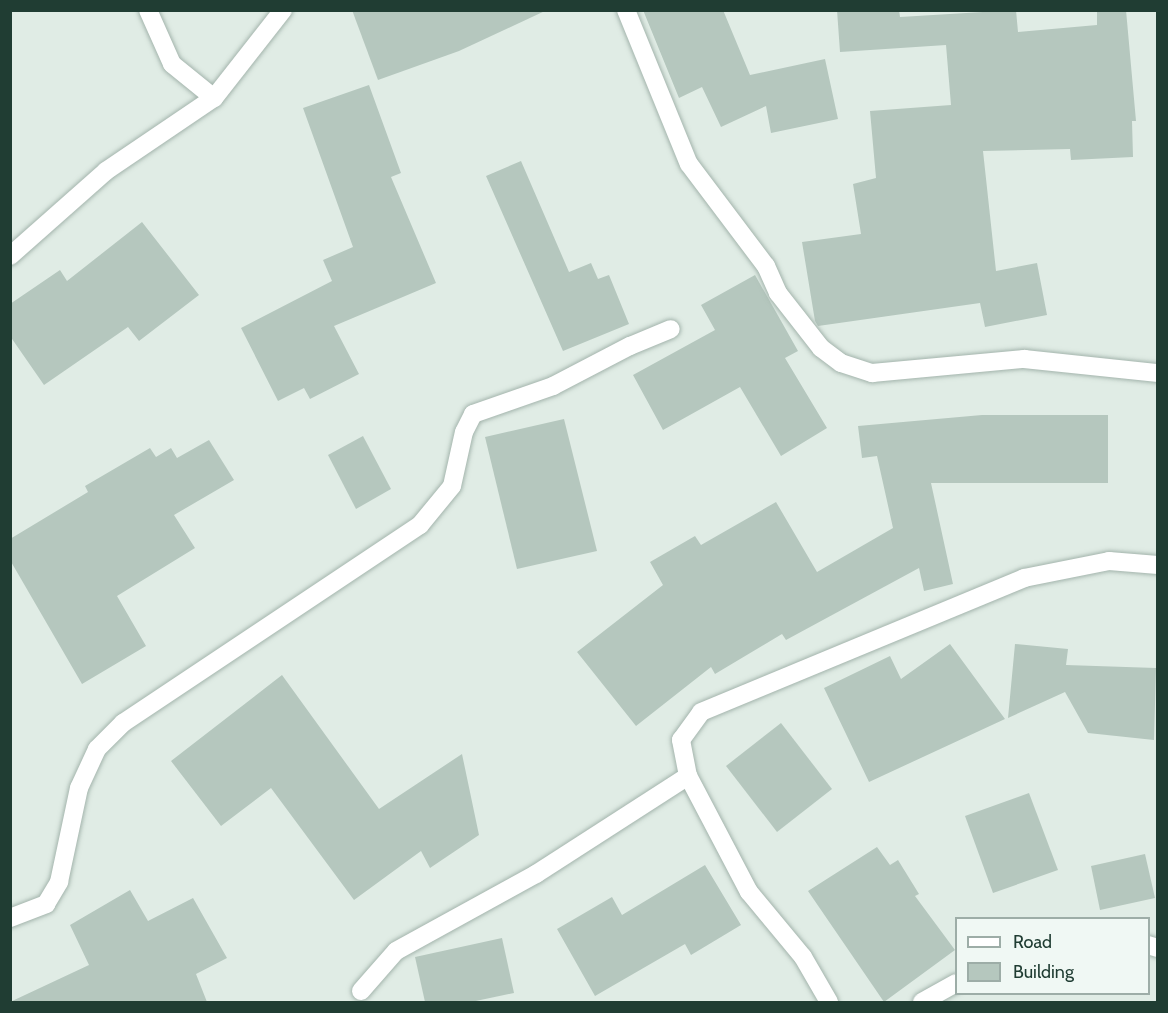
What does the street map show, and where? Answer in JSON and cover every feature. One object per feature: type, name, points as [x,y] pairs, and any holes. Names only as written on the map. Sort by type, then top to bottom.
[{"type":"street","points":[[148,10],[172,64],[214,98]]},
{"type":"street","points":[[10,256],[106,171],[214,98],[283,10]]},
{"type":"street","points":[[626,10],[689,164],[766,266],[778,293],[821,348],[840,363],[872,373],[1024,359],[1158,373]]},
{"type":"street","points":[[10,918],[46,904],[59,882],[79,788],[97,749],[123,723],[420,525],[452,486],[464,432],[473,414],[553,386],[630,346],[671,329]]},
{"type":"street","points":[[829,1002],[803,957],[749,892],[688,776],[681,740],[700,712],[1024,578],[1109,561],[1158,565]]},
{"type":"street","points":[[361,991],[396,951],[536,874],[688,776]]},
{"type":"street","points":[[922,1002],[955,984]]},
{"type":"building","points":[[352,10],[547,10],[459,51],[378,80]]},
{"type":"building","points":[[643,10],[723,10],[750,75],[825,59],[838,119],[771,133],[766,106],[721,127],[702,87],[679,98]]},
{"type":"building","points":[[837,10],[899,10],[900,17],[1016,10],[1018,32],[1097,25],[1097,10],[1126,10],[1136,121],[1132,121],[1133,157],[1071,160],[1070,149],[983,151],[996,271],[1037,263],[1047,315],[985,327],[980,303],[818,326],[815,321],[802,242],[861,234],[853,184],[876,178],[870,111],[951,105],[946,45],[840,52]]},
{"type":"building","points":[[369,85],[401,173],[391,177],[436,283],[334,326],[359,374],[310,399],[304,388],[278,401],[241,328],[332,281],[323,260],[353,247],[303,108]]},
{"type":"building","points":[[521,161],[569,272],[591,263],[598,279],[609,275],[629,324],[563,351],[486,176]]},
{"type":"building","points":[[142,222],[199,295],[139,341],[128,327],[44,385],[10,336],[10,304],[60,270],[67,281]]},
{"type":"building","points":[[755,275],[798,351],[785,358],[827,428],[781,456],[740,387],[663,430],[633,375],[715,330],[701,305]]},
{"type":"building","points":[[982,415],[1108,415],[1108,483],[931,483],[953,584],[924,591],[919,568],[786,640],[782,634],[715,674],[711,667],[636,726],[577,652],[663,585],[650,562],[695,536],[701,545],[776,502],[817,572],[893,528],[877,456],[862,458],[858,426]]},
{"type":"building","points":[[564,419],[597,551],[517,569],[485,437]]},
{"type":"building","points":[[363,436],[391,489],[356,509],[328,455]]},
{"type":"building","points":[[209,440],[234,480],[174,515],[195,548],[117,596],[146,646],[82,684],[10,560],[10,539],[88,492],[85,486],[150,448],[156,457],[171,448],[177,458]]},
{"type":"building","points":[[950,644],[1005,719],[869,782],[824,688],[890,656],[901,679]]},
{"type":"building","points":[[1015,644],[1068,649],[1066,665],[1156,668],[1154,740],[1088,733],[1065,692],[1008,718]]},
{"type":"building","points":[[282,675],[379,809],[462,754],[479,835],[430,868],[421,851],[354,900],[271,788],[221,826],[171,761]]},
{"type":"building","points":[[781,723],[832,789],[777,832],[726,766]]},
{"type":"building","points":[[1029,793],[1058,870],[993,893],[965,816]]},
{"type":"building","points":[[877,847],[890,865],[898,860],[919,894],[915,896],[955,950],[884,1002],[808,891]]},
{"type":"building","points":[[1145,854],[1155,898],[1100,910],[1091,866]]},
{"type":"building","points":[[705,865],[741,925],[691,955],[685,944],[595,996],[557,929],[612,897],[622,915]]},
{"type":"building","points":[[130,890],[148,921],[193,898],[227,958],[196,974],[207,1002],[10,1002],[89,965],[70,925]]},
{"type":"building","points":[[502,938],[514,993],[471,1002],[425,1002],[415,957]]}]
